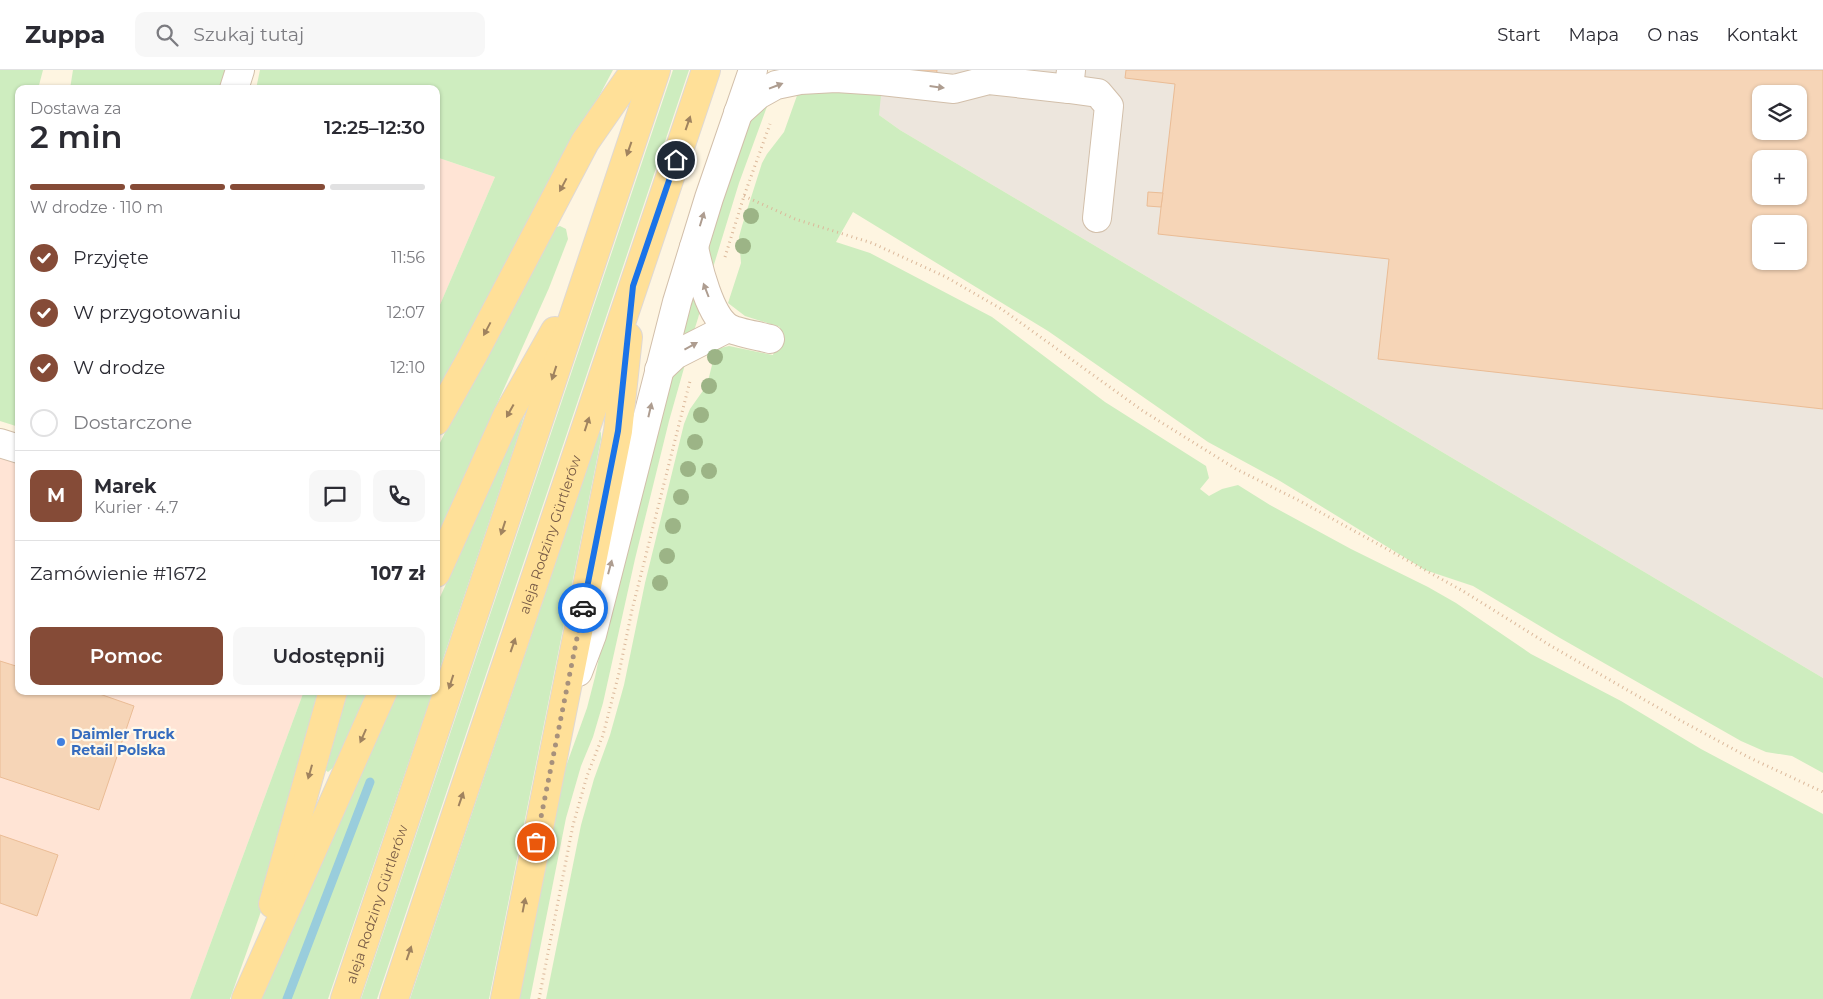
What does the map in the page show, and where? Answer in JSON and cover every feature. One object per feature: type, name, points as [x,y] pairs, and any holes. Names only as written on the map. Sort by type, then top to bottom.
[{"type":"main road","points":[[440,414],[585,142],[635,70]]},
{"type":"main road","name":"aleja Rodziny Gürtlerów","points":[[345,999],[656,70]]},
{"type":"main road","name":"aleja Rodziny Gürtlerów","points":[[394,999],[706,70]]},
{"type":"main road","points":[[440,564],[507,416],[586,277]]},
{"type":"main road","points":[[505,999],[618,431],[633,286]]},
{"type":"main road","points":[[248,993],[332,695]]},
{"type":"main road","points":[[248,993],[381,695]]},
{"type":"lane","points":[[235,85],[240,70]]},
{"type":"lane","points":[[562,713],[592,635],[677,302],[708,198],[753,70]]},
{"type":"lane","points":[[737,114],[758,94],[776,85],[800,80],[836,78],[954,89],[982,75],[1070,80],[1098,93],[1109,106],[1097,218]]},
{"type":"lane","points":[[694,247],[698,269],[711,304],[728,328]]},
{"type":"lane","points":[[659,370],[675,355],[701,340],[728,328],[770,339]]},
{"type":"lane","points":[[0,443],[15,448]]},
{"type":"path","points":[[725,258],[744,196],[786,83]]},
{"type":"path","points":[[744,196],[795,219],[872,243],[946,277],[1003,310],[1143,411],[1236,469],[1309,506],[1455,587],[1551,646],[1676,718],[1748,757],[1823,792]]},
{"type":"path","points":[[539,999],[573,825],[587,776],[604,735],[675,437],[701,340]]},
{"type":"shaded area","points":[[844,70],[1823,70],[1823,678],[900,130],[879,115]]},
{"type":"shaded area","points":[[440,158],[495,177],[440,305]]},
{"type":"shaded area","points":[[0,457],[15,462],[15,695],[303,695],[190,999],[0,999]]},
{"type":"green space","points":[[0,70],[43,70],[39,85],[15,85],[15,426],[0,421]]},
{"type":"green space","points":[[73,70],[227,70],[222,85],[71,85]]},
{"type":"green space","points":[[260,70],[613,70],[440,394],[440,305],[495,177],[440,158],[440,85],[257,85]]},
{"type":"green space","points":[[673,70],[689,70],[377,999],[361,999]]},
{"type":"green space","points":[[842,89],[881,95],[879,115],[900,130],[1823,678],[1823,773],[1792,756],[1766,752],[1741,741],[1473,586],[1425,570],[1280,481],[1208,442],[1048,331],[853,212],[836,242],[870,253],[992,317],[1105,402],[1206,466],[1209,478],[1200,489],[1209,496],[1222,489],[1238,485],[1270,505],[1351,549],[1428,587],[1456,603],[1531,654],[1621,701],[1701,749],[1823,814],[1823,999],[546,999],[581,825],[624,685],[645,583],[684,424],[690,409],[707,385],[716,349],[729,346],[773,355],[780,327],[745,316],[728,303],[741,263],[739,237],[762,163],[784,132],[799,90]]},
{"type":"green space","points":[[769,101],[739,183],[712,271],[705,249],[744,127]]},
{"type":"green space","points":[[560,226],[566,229],[568,239],[549,288],[440,531],[440,443],[554,228]]},
{"type":"green space","points":[[689,290],[703,302],[694,331],[678,342]]},
{"type":"green space","points":[[686,361],[635,559],[603,703],[593,737],[581,766],[566,818],[530,999],[516,999],[553,814],[565,769],[587,708],[595,677],[615,582],[660,399],[675,371]]},
{"type":"green space","points":[[523,414],[520,430],[440,668],[440,597]]},
{"type":"green space","points":[[601,432],[489,999],[410,999],[599,433]]},
{"type":"green space","points":[[303,695],[321,695],[269,889],[230,999],[190,999]]},
{"type":"green space","points":[[343,695],[366,695],[335,766],[328,772],[324,769]]},
{"type":"green space","points":[[395,695],[432,695],[328,999],[261,999]]},
{"type":"building","points":[[899,70],[937,70],[936,79]]},
{"type":"building","points":[[1126,70],[1823,70],[1823,409],[1378,359],[1389,259],[1158,234],[1175,84],[1125,78]]},
{"type":"building","points":[[1148,192],[1163,193],[1161,207],[1147,206]]},
{"type":"building","name":"Daimler Truck Retail Polska","points":[[0,661],[15,666],[15,695],[102,695],[134,706],[99,810],[0,777]]},
{"type":"building","points":[[0,835],[58,855],[37,916],[0,903]]},
{"type":"waterway","points":[[287,999],[370,782]]},
{"type":"way so far","points":[[536,842],[583,608]]},
{"type":"place","name":"Daimler Truck Retail Polska","points":[[61,742]]},
{"type":"route","points":[[583,608],[618,431],[633,286],[676,160]]}]
